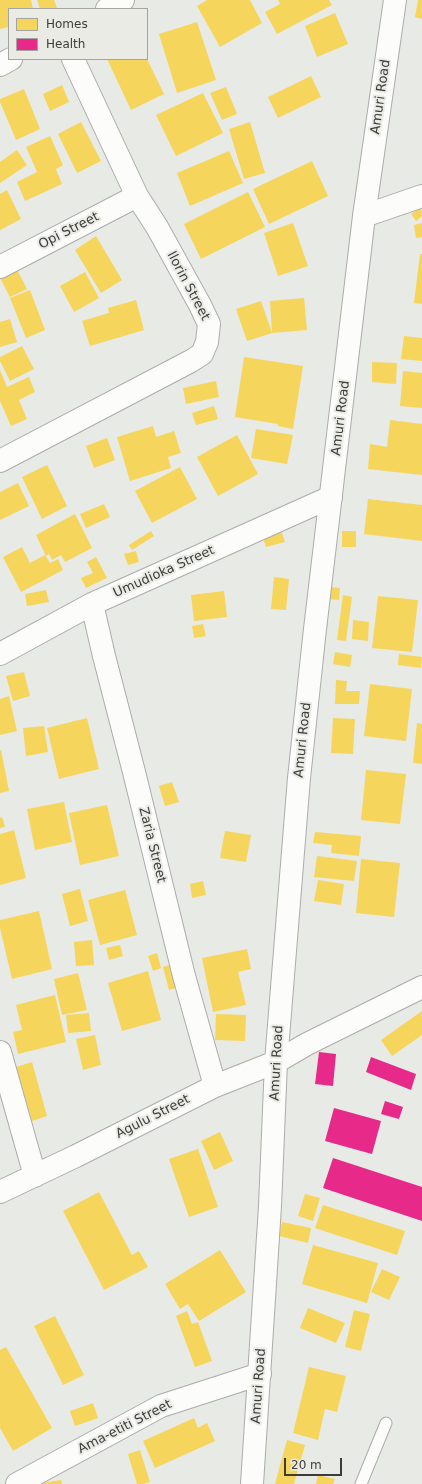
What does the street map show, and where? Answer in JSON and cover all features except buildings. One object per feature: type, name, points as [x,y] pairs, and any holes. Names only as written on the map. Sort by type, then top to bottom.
[{"type":"street","points":[[109,8],[123,0]]},
{"type":"street","name":"Amuri Road","points":[[252,1484],[270,1206],[276,1062],[299,778],[314,636],[332,497],[364,216],[395,0]]},
{"type":"street","points":[[0,65],[9,60]]},
{"type":"street","name":"Ilorin Street","points":[[0,461],[202,354],[207,342],[209,324],[157,227],[137,196],[73,60]]},
{"type":"street","name":"Opi Street","points":[[0,267],[137,196]]},
{"type":"street","points":[[364,216],[422,196]]},
{"type":"street","name":"Umudioka Street","points":[[0,654],[92,604],[332,497]]},
{"type":"street","name":"Zaria Street","points":[[92,604],[184,976],[215,1086]]},
{"type":"street","name":"Agulu Street","points":[[0,1192],[215,1086],[276,1062],[306,1044],[422,987]]},
{"type":"street","points":[[0,1052],[35,1176]]},
{"type":"street","name":"Ama-etiti Street","points":[[17,1484],[161,1406],[260,1374]]},
{"type":"lane","points":[[361,1484],[386,1423]]}]
